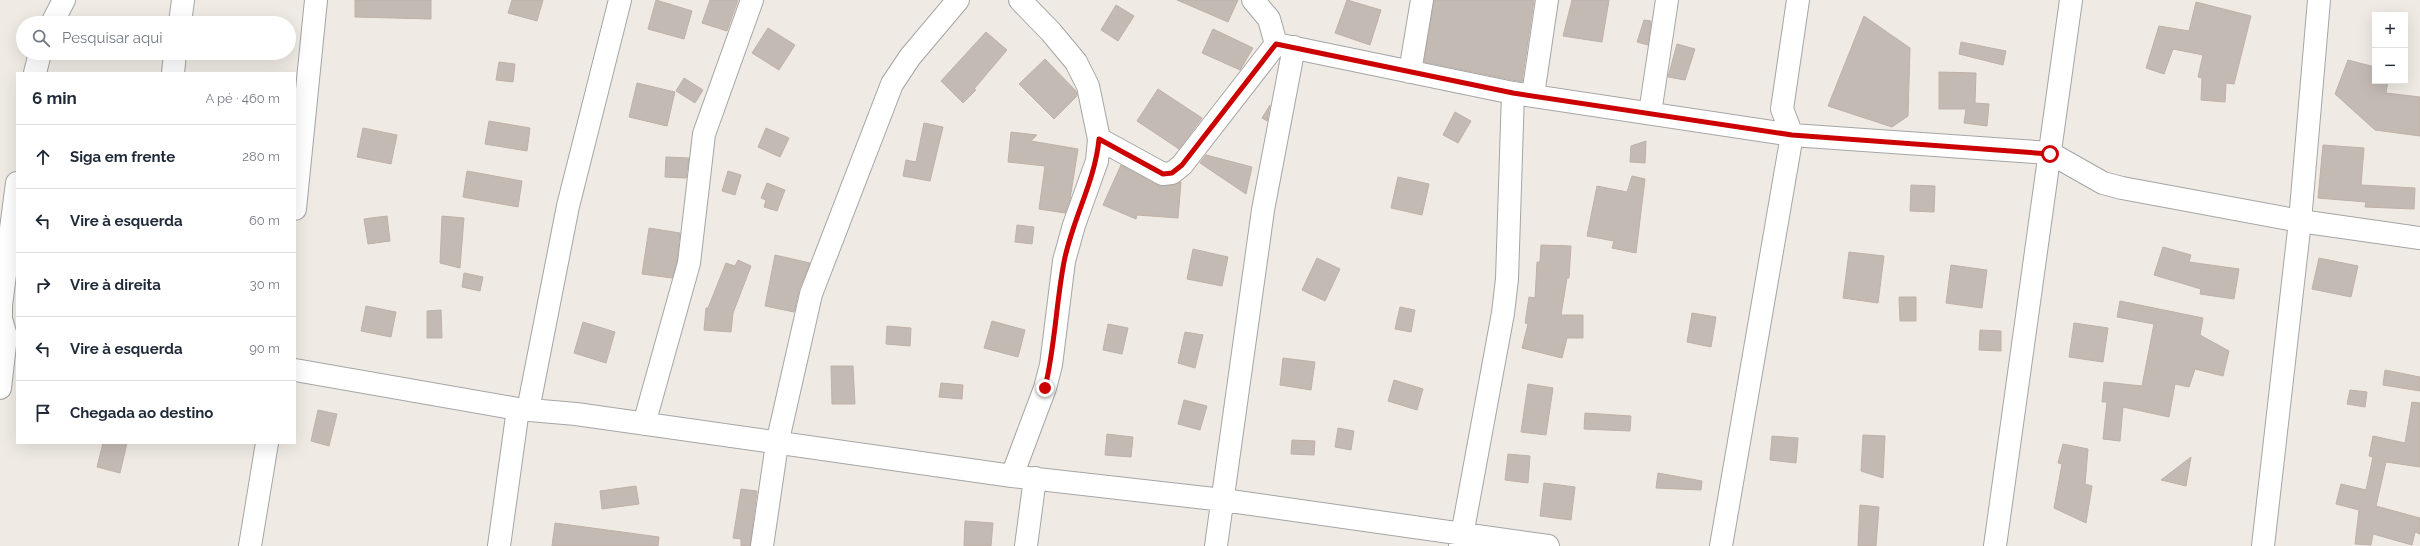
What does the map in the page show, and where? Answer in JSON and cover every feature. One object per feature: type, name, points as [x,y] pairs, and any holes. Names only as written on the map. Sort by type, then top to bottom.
[{"type":"street","points":[[56,16],[64,0]]},
{"type":"street","points":[[181,16],[183,0]]},
{"type":"street","points":[[296,199],[316,0]]},
{"type":"street","points":[[499,546],[523,409],[568,206],[620,0]]},
{"type":"street","points":[[644,424],[689,263],[704,134],[752,0]]},
{"type":"street","points":[[762,546],[777,444],[811,294],[892,84],[910,57],[958,0]]},
{"type":"street","points":[[1012,476],[1045,388],[1051,365],[1064,261],[1074,225],[1097,161],[1099,139],[1088,86],[1076,62],[1020,0]]},
{"type":"street","points":[[1216,546],[1285,46],[1269,19],[1253,0]]},
{"type":"street","points":[[1410,72],[1422,0]]},
{"type":"street","points":[[1460,540],[1503,312],[1523,94],[1547,0]]},
{"type":"street","points":[[1650,113],[1667,0]]},
{"type":"street","points":[[1721,546],[1792,135],[1782,109],[1798,0]]},
{"type":"street","points":[[1994,546],[2071,0]]},
{"type":"street","points":[[2263,546],[2300,221],[2318,0]]},
{"type":"street","points":[[1099,139],[1163,174],[1172,173],[1182,165],[1285,46]]},
{"type":"street","points":[[1285,46],[1523,94],[1792,135],[2050,154],[2103,182],[2122,188],[2300,221],[2420,238]]},
{"type":"street","points":[[35,72],[38,60]]},
{"type":"street","points":[[173,72],[174,60]]},
{"type":"street","points":[[0,388],[8,336],[2,319],[1,305],[16,191]]},
{"type":"street","points":[[296,370],[523,409],[644,424],[1012,476],[1223,500],[1460,540],[1548,546]]},
{"type":"street","points":[[250,546],[267,444]]},
{"type":"street","points":[[1026,546],[1035,478]]},
{"type":"building","points":[[355,0],[431,0],[431,19],[355,17]]},
{"type":"building","points":[[512,0],[543,0],[537,21],[508,13]]},
{"type":"building","points":[[656,0],[692,11],[684,39],[648,29]]},
{"type":"building","points":[[710,0],[738,0],[727,31],[702,23]]},
{"type":"building","points":[[1177,0],[1238,0],[1228,22]]},
{"type":"building","points":[[1347,0],[1381,10],[1370,45],[1335,33]]},
{"type":"building","points":[[1434,0],[1534,0],[1522,82],[1424,62]]},
{"type":"building","points":[[1572,0],[1609,0],[1602,42],[1563,36]]},
{"type":"building","points":[[2196,2],[2251,16],[2234,84],[2226,83],[2225,102],[2201,100],[2202,78],[2198,77],[2203,55],[2173,49],[2164,74],[2146,68],[2159,26],[2189,31]]},
{"type":"building","points":[[1116,5],[1134,16],[1118,41],[1101,30]]},
{"type":"building","points":[[1864,16],[1910,48],[1908,116],[1892,127],[1828,106]]},
{"type":"building","points":[[1644,20],[1651,21],[1648,45],[1637,42]]},
{"type":"building","points":[[768,28],[795,45],[779,70],[752,53]]},
{"type":"building","points":[[1213,29],[1253,48],[1240,70],[1202,53]]},
{"type":"building","points":[[986,32],[1007,50],[974,89],[976,90],[963,103],[941,81]]},
{"type":"building","points":[[1961,42],[2006,51],[2003,65],[1959,54]]},
{"type":"building","points":[[1677,44],[1695,49],[1685,80],[1668,77]]},
{"type":"building","points":[[1045,59],[1076,91],[1077,96],[1054,119],[1019,84]]},
{"type":"building","points":[[2348,60],[2372,66],[2372,84],[2388,84],[2386,93],[2420,97],[2420,136],[2375,130],[2335,94]]},
{"type":"building","points":[[499,62],[515,64],[513,82],[496,80]]},
{"type":"building","points":[[1939,72],[1976,73],[1975,103],[1989,104],[1987,126],[1964,123],[1966,109],[1939,109]]},
{"type":"building","points":[[684,78],[703,90],[695,103],[676,91]]},
{"type":"building","points":[[637,83],[675,92],[667,126],[629,117]]},
{"type":"building","points":[[1158,89],[1202,118],[1179,149],[1137,121]]},
{"type":"building","points":[[1270,105],[1267,121],[1262,118]]},
{"type":"building","points":[[1455,112],[1471,121],[1458,143],[1443,135]]},
{"type":"building","points":[[489,121],[530,128],[527,151],[485,144]]},
{"type":"building","points":[[924,123],[943,127],[930,181],[903,176],[906,160],[916,162]]},
{"type":"building","points":[[363,128],[397,135],[391,164],[357,157]]},
{"type":"building","points":[[766,128],[789,138],[780,157],[758,147]]},
{"type":"building","points":[[1011,132],[1037,135],[1031,141],[1078,149],[1070,199],[1065,213],[1039,209],[1045,166],[1008,162]]},
{"type":"building","points":[[1646,141],[1645,163],[1630,162],[1631,146]]},
{"type":"building","points":[[2323,145],[2364,148],[2361,185],[2415,188],[2414,209],[2365,207],[2366,202],[2318,198]]},
{"type":"building","points":[[1206,155],[1252,167],[1246,194],[1200,163]]},
{"type":"building","points":[[666,157],[689,158],[686,178],[665,177]]},
{"type":"building","points":[[1121,165],[1157,185],[1173,185],[1181,182],[1178,218],[1137,215],[1136,219],[1103,205]]},
{"type":"building","points":[[467,171],[522,181],[518,207],[463,197]]},
{"type":"building","points":[[728,171],[741,175],[735,195],[722,191]]},
{"type":"building","points":[[1632,176],[1645,179],[1636,253],[1612,248],[1614,241],[1587,236],[1597,186],[1627,192]]},
{"type":"building","points":[[1398,177],[1429,184],[1422,215],[1391,208]]},
{"type":"building","points":[[767,183],[785,190],[777,211],[764,207],[766,200],[761,198]]},
{"type":"building","points":[[1911,185],[1935,186],[1934,212],[1910,211]]},
{"type":"building","points":[[387,216],[390,241],[368,244],[364,219]]},
{"type":"building","points":[[442,216],[464,218],[460,268],[440,263]]},
{"type":"building","points":[[1017,225],[1034,227],[1032,244],[1015,242]]},
{"type":"building","points":[[649,228],[680,233],[677,261],[672,278],[642,274]]},
{"type":"building","points":[[1541,245],[1571,246],[1569,278],[1567,278],[1561,315],[1583,315],[1583,338],[1567,338],[1562,358],[1522,348],[1528,324],[1525,323],[1529,297],[1535,298],[1537,262],[1540,262]]},
{"type":"building","points":[[2163,247],[2191,255],[2189,262],[2239,269],[2234,299],[2200,294],[2201,289],[2154,275]]},
{"type":"building","points":[[1193,249],[1228,257],[1222,286],[1187,279]]},
{"type":"building","points":[[1849,252],[1884,256],[1878,303],[1843,298]]},
{"type":"building","points":[[775,255],[810,263],[799,290],[794,312],[765,306]]},
{"type":"building","points":[[1317,258],[1340,269],[1325,301],[1302,290]]},
{"type":"building","points":[[2319,258],[2358,266],[2351,297],[2312,289]]},
{"type":"building","points":[[738,260],[751,266],[733,313],[731,332],[704,330],[706,308],[708,308],[726,263],[735,266]]},
{"type":"building","points":[[1951,265],[1987,270],[1982,308],[1946,303]]},
{"type":"building","points":[[464,273],[483,277],[480,291],[462,287]]},
{"type":"building","points":[[1899,297],[1916,297],[1916,321],[1900,321]]},
{"type":"building","points":[[2120,301],[2203,318],[2200,335],[2229,351],[2223,376],[2195,369],[2189,387],[2175,384],[2169,417],[2123,407],[2120,441],[2103,439],[2107,402],[2102,402],[2104,382],[2142,386],[2154,324],[2117,317]]},
{"type":"building","points":[[366,306],[396,312],[391,337],[361,331]]},
{"type":"building","points":[[1400,307],[1415,310],[1411,332],[1395,329]]},
{"type":"building","points":[[441,310],[442,338],[427,338],[427,311]]},
{"type":"building","points":[[1692,313],[1716,317],[1711,347],[1687,342]]},
{"type":"building","points":[[992,321],[1025,330],[1018,357],[984,348]]},
{"type":"building","points":[[583,322],[615,332],[606,363],[574,353]]},
{"type":"building","points":[[2074,323],[2108,328],[2103,362],[2069,357]]},
{"type":"building","points":[[1108,324],[1128,328],[1122,354],[1103,350]]},
{"type":"building","points":[[887,326],[911,328],[910,346],[886,344]]},
{"type":"building","points":[[1980,330],[2001,331],[2001,351],[1979,350]]},
{"type":"building","points":[[1185,332],[1203,335],[1195,368],[1178,363]]},
{"type":"building","points":[[1283,358],[1315,362],[1311,390],[1280,385]]},
{"type":"building","points":[[831,366],[853,366],[855,404],[832,404]]},
{"type":"building","points":[[2385,370],[2420,377],[2420,391],[2383,385]]},
{"type":"building","points":[[1394,380],[1423,389],[1417,410],[1388,401]]},
{"type":"building","points":[[941,383],[963,385],[962,399],[939,397]]},
{"type":"building","points":[[1528,384],[1553,388],[1546,435],[1521,432]]},
{"type":"building","points":[[2350,390],[2367,392],[2365,407],[2347,404]]},
{"type":"building","points":[[1184,400],[1207,406],[1200,430],[1178,424]]},
{"type":"building","points":[[2412,402],[2420,403],[2420,467],[2386,462],[2376,506],[2420,518],[2420,534],[2415,532],[2412,545],[2373,534],[2371,545],[2355,544],[2359,510],[2336,504],[2341,484],[2366,490],[2373,457],[2369,456],[2373,436],[2405,443]]},
{"type":"building","points":[[318,410],[337,414],[329,446],[311,441]]},
{"type":"building","points":[[1585,413],[1631,416],[1630,431],[1584,429]]},
{"type":"building","points":[[1338,428],[1354,431],[1351,450],[1335,447]]},
{"type":"building","points":[[1107,434],[1133,437],[1131,457],[1105,455]]},
{"type":"building","points":[[1863,435],[1885,436],[1883,478],[1861,471]]},
{"type":"building","points":[[1772,436],[1798,438],[1796,463],[1770,460]]},
{"type":"building","points":[[1292,440],[1315,441],[1314,455],[1291,454]]},
{"type":"building","points":[[103,444],[127,444],[120,473],[97,467]]},
{"type":"building","points":[[2063,444],[2088,449],[2085,484],[2092,486],[2086,523],[2054,508],[2062,464],[2058,463]]},
{"type":"building","points":[[1508,454],[1530,456],[1528,483],[1505,480]]},
{"type":"building","points":[[2191,457],[2186,486],[2161,480]]},
{"type":"building","points":[[1658,473],[1702,481],[1701,490],[1656,488]]},
{"type":"building","points":[[1544,483],[1575,487],[1571,520],[1540,516]]},
{"type":"building","points":[[636,486],[639,504],[602,509],[600,491]]},
{"type":"building","points":[[741,489],[757,491],[750,546],[741,546],[741,539],[733,538]]},
{"type":"building","points":[[1860,505],[1879,507],[1876,546],[1858,546]]},
{"type":"building","points":[[965,521],[993,523],[991,546],[964,546]]},
{"type":"building","points":[[555,523],[659,537],[658,546],[552,546]]},
{"type":"route","points":[[1045,388],[1051,365],[1064,261],[1074,225],[1097,161],[1099,139],[1163,174],[1172,173],[1182,165],[1276,44],[1513,93],[1792,135],[2050,154]]}]
